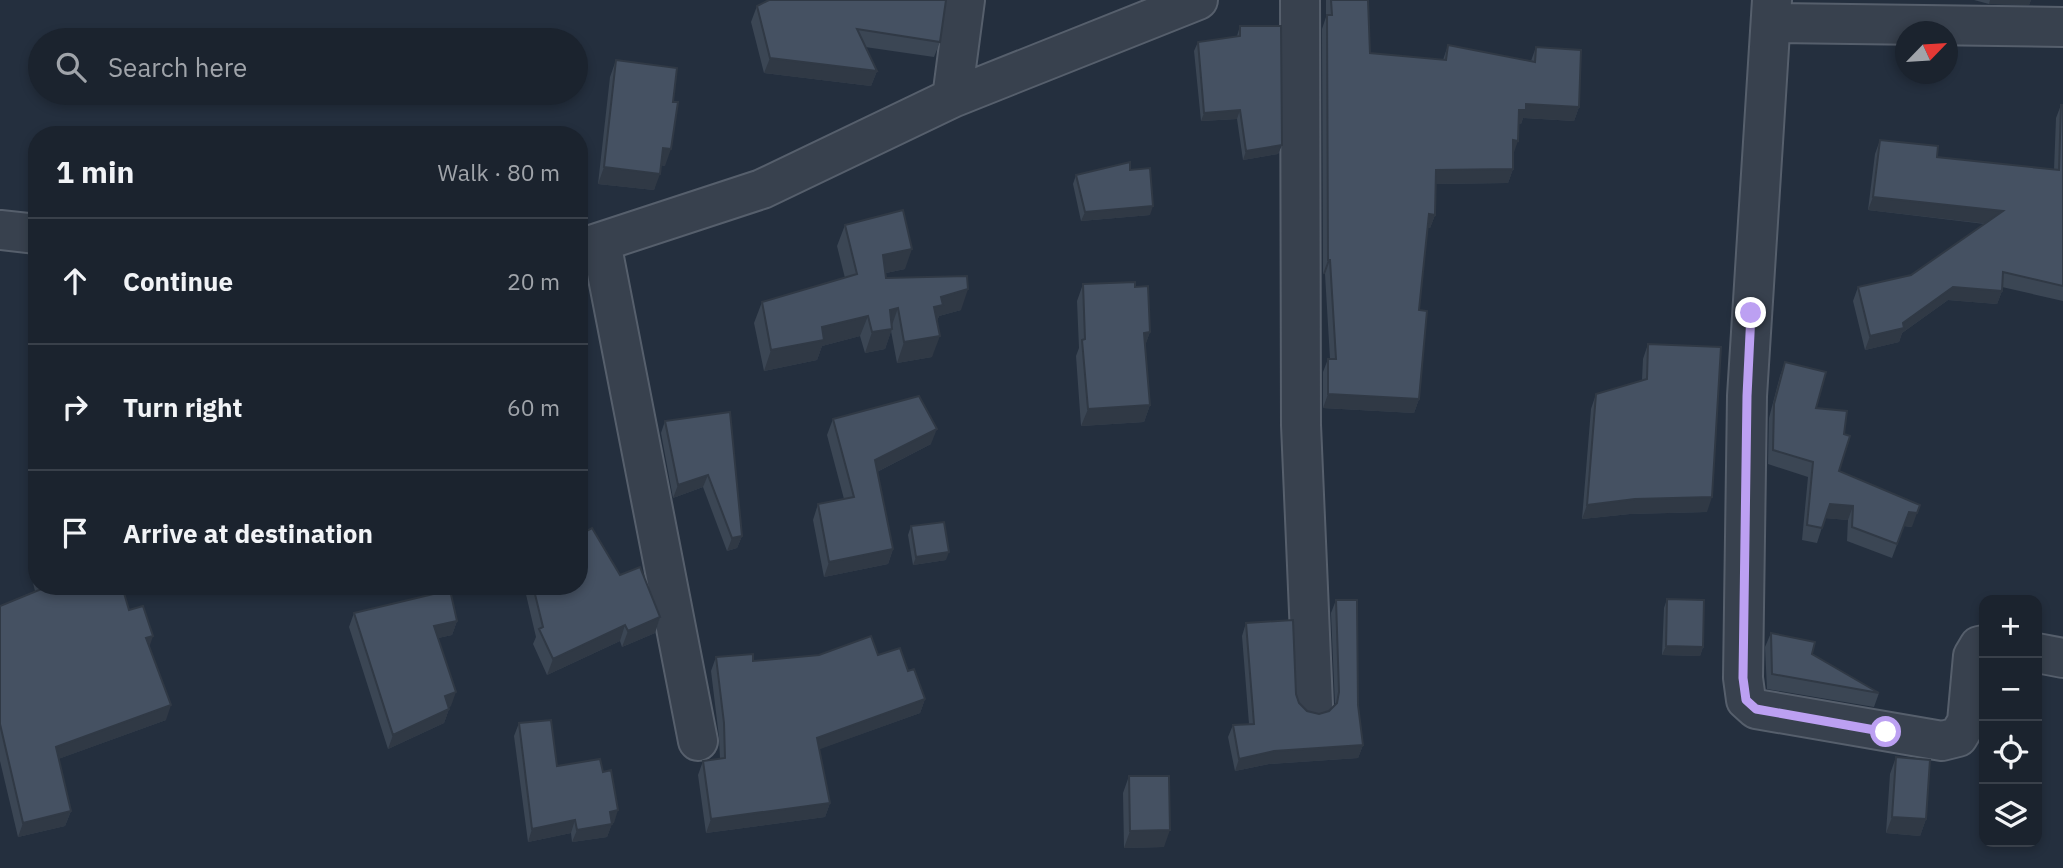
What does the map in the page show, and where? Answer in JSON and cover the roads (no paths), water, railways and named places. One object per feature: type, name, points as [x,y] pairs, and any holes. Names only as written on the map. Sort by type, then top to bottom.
[{"type":"street","points":[[952,98],[965,0]]},
{"type":"street","points":[[698,741],[590,246],[762,189],[952,98],[1198,0]]},
{"type":"street","points":[[1300,0],[1301,425],[1313,705]]},
{"type":"street","points":[[1979,646],[1973,656],[1967,722],[1958,737],[1942,741],[1756,709],[1746,700],[1743,678],[1747,396],[1772,12],[2063,27]]},
{"type":"street","points":[[0,230],[28,233]]},
{"type":"street","points":[[2042,654],[2063,658]]}]
